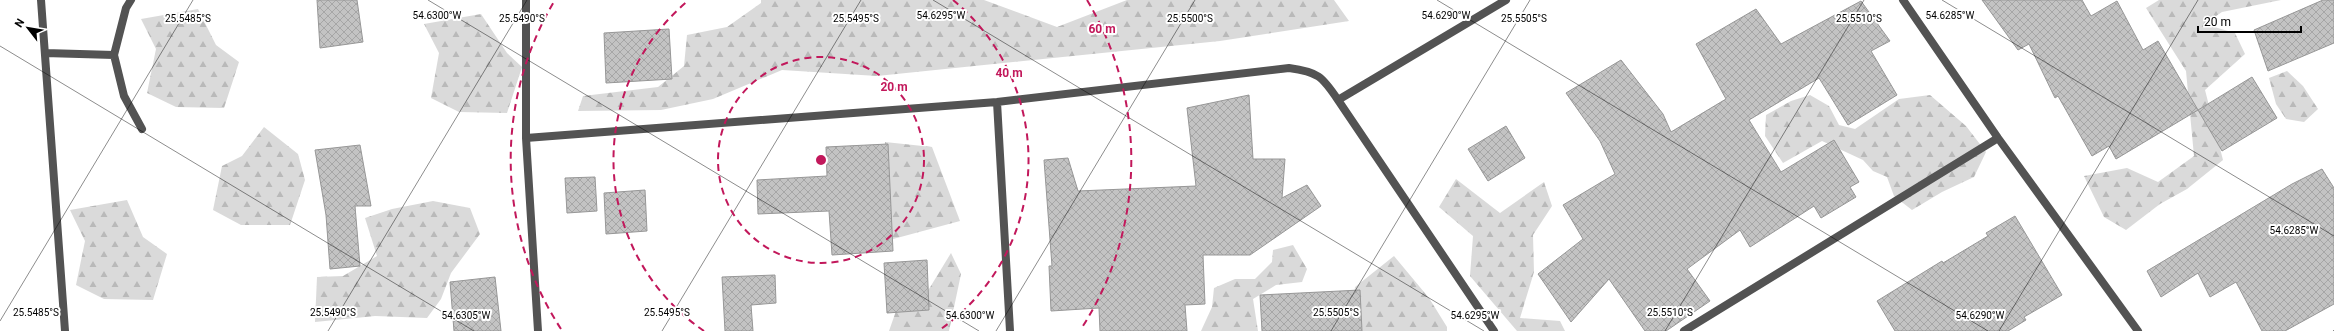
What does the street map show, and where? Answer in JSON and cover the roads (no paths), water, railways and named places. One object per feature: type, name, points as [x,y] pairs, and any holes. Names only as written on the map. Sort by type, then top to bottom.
[{"type":"street","points":[[41,0],[65,331]]},
{"type":"street","points":[[131,0],[126,8],[114,55],[124,96],[142,128]]},
{"type":"street","points":[[526,0],[526,138],[538,331]]},
{"type":"street","points":[[1338,100],[1506,0]]},
{"type":"street","points":[[1903,0],[1998,138],[2138,331]]},
{"type":"street","points":[[45,53],[114,55]]},
{"type":"street","points":[[526,138],[997,102],[1202,80],[1289,68],[1314,73],[1327,84],[1494,331]]},
{"type":"street","points":[[997,102],[1010,331]]},
{"type":"street","points":[[1684,331],[1998,138]]}]
